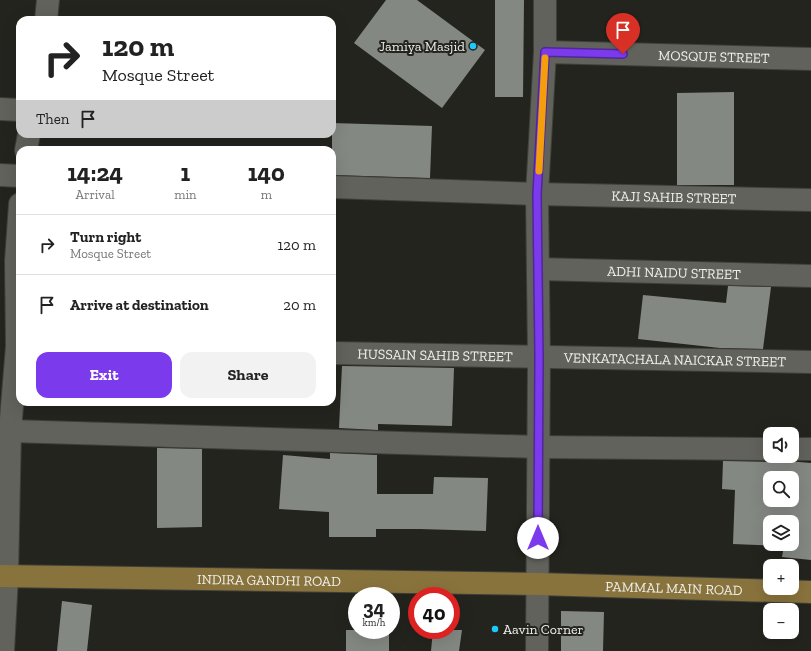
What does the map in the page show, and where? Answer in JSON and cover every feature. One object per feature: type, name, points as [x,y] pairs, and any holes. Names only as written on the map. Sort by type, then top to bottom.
[{"type":"main road","name":"INDIRA GANDHI ROAD","points":[[4,576],[538,584]]},
{"type":"main road","name":"PAMMAL MAIN ROAD","points":[[538,584],[811,592]]},
{"type":"street","points":[[46,16],[48,0]]},
{"type":"street","points":[[537,651],[539,357],[537,194],[545,52],[545,0]]},
{"type":"street","name":"MOSQUE STREET","points":[[545,52],[811,59]]},
{"type":"street","points":[[0,109],[16,110]]},
{"type":"street","points":[[0,175],[16,176]]},
{"type":"street","name":"KAJI SAHIB STREET","points":[[336,187],[537,194],[811,200]]},
{"type":"street","points":[[3,651],[4,576],[12,346],[8,262],[16,223]]},
{"type":"street","name":"ADHI NAIDU STREET","points":[[538,269],[811,276]]},
{"type":"street","name":"HUSSAIN SAHIB STREET","points":[[336,353],[539,357]]},
{"type":"street","name":"VENKATACHALA NAICKAR STREET","points":[[539,357],[811,362]]},
{"type":"street","points":[[10,431],[538,447],[763,449]]},
{"type":"street","points":[[799,449],[811,449]]},
{"type":"building","points":[[386,0],[417,0],[485,50],[442,108],[354,43]]},
{"type":"building","points":[[495,0],[524,0],[523,97],[495,97]]},
{"type":"building","points":[[734,92],[734,185],[677,185],[677,93]]},
{"type":"building","points":[[336,123],[432,126],[430,178],[336,175],[336,146],[332,146],[332,138],[336,138]]},
{"type":"building","points":[[728,286],[771,287],[763,349],[720,348],[638,339],[643,295],[726,303]]},
{"type":"building","points":[[342,366],[454,368],[452,426],[378,424],[378,430],[339,428]]},
{"type":"building","points":[[157,448],[202,449],[202,527],[157,528]]},
{"type":"building","points":[[330,453],[377,455],[377,494],[433,494],[434,477],[488,478],[486,531],[376,529],[376,537],[329,537],[329,512],[279,509],[283,455],[330,459]]},
{"type":"building","points":[[723,461],[811,463],[811,560],[782,557],[783,551],[799,551],[799,515],[763,515],[763,545],[733,544],[735,490],[722,489]]},
{"type":"building","points":[[62,601],[92,605],[87,651],[57,651]]},
{"type":"building","points":[[561,611],[604,612],[603,651],[561,651]]},
{"type":"building","points":[[346,630],[348,630],[348,639],[389,639],[389,651],[346,651]]},
{"type":"building","points":[[460,630],[462,630],[459,651],[431,651],[432,639],[460,639]]},
{"type":"slow traffic","points":[[539,171],[545,58]]},
{"type":"place","name":"Jamiya Masjid","points":[[473,46]]},
{"type":"place","name":"Aavin Corner","points":[[495,629]]},
{"type":"route","points":[[538,538],[539,357],[537,194],[545,52],[623,54]]}]
